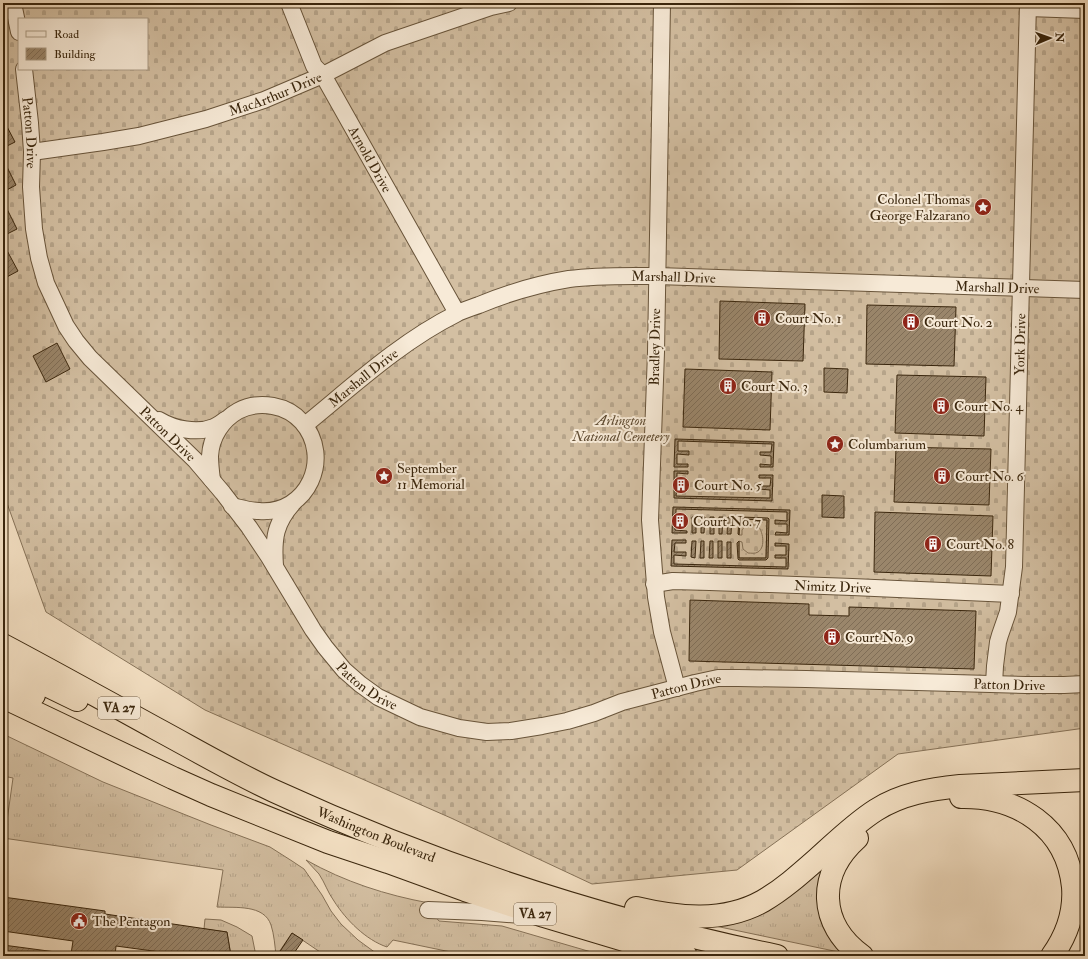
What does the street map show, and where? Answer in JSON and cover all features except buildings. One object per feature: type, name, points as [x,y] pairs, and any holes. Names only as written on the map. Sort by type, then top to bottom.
[{"type":"highway","name":"Washington Boulevard","points":[[3,645],[234,771],[310,807],[386,840],[505,883],[576,905],[664,930],[777,956]]},
{"type":"highway","points":[[3,664],[172,747],[234,771]]},
{"type":"highway","points":[[3,680],[202,776],[330,833],[388,862]]},
{"type":"highway","name":"Washington Boulevard","points":[[9,701],[211,795],[328,842],[544,916],[686,956]]},
{"type":"highway","points":[[505,883],[577,892],[643,910],[664,914],[694,917],[722,915],[748,908],[775,893],[805,869],[851,828],[877,809],[898,799],[918,792],[944,787],[1085,780]]},
{"type":"highway","points":[[960,786],[990,790],[1026,802],[1053,821],[1067,840],[1073,850],[1080,871],[1083,894],[1078,928],[1063,956]]},
{"type":"highway","points":[[862,956],[842,937],[836,928],[830,913],[828,896],[830,878],[844,851],[855,839],[886,817],[910,805],[943,797],[959,796],[986,799],[1020,809],[1045,826],[1060,844],[1068,863],[1074,895],[1067,931],[1052,956]]},
{"type":"lane","points":[[13,3],[18,27]]},
{"type":"lane","name":"Arnold Drive","points":[[289,3],[314,66],[323,76],[457,313]]},
{"type":"lane","name":"MacArthur Drive","points":[[32,152],[139,136],[206,119],[264,100],[323,76],[385,42],[491,7],[509,3]]},
{"type":"lane","name":"Bradley Drive","points":[[662,3],[656,352],[650,520],[656,597],[662,632],[677,688]]},
{"type":"lane","points":[[1028,6],[1085,10]]},
{"type":"lane","name":"York Drive","points":[[994,684],[994,666],[998,642],[1008,612],[1014,567],[1028,6]]},
{"type":"lane","name":"Patton Drive","points":[[24,70],[32,152],[31,187],[34,229],[39,258],[46,283],[66,326],[90,358],[195,460],[212,480],[249,527],[325,647],[344,670],[360,684],[378,696],[420,717],[438,723],[487,732],[511,731],[567,721],[594,713],[622,702],[718,678],[1026,685],[1085,684]]},
{"type":"lane","name":"Marshall Drive","points":[[305,426],[356,383],[402,348],[437,324],[457,313],[510,293],[570,279],[657,276],[1085,290]]},
{"type":"lane","points":[[148,414],[166,424],[182,429],[206,429],[215,427],[241,409],[250,406],[267,405],[284,409],[299,419],[305,426],[312,437],[315,448],[315,471],[311,482],[305,491],[284,515],[276,534],[274,547],[275,567]]},
{"type":"lane","points":[[212,480],[210,456],[212,442],[218,430],[227,419]]},
{"type":"lane","points":[[232,506],[260,511],[270,511],[280,509],[298,498]]},
{"type":"lane","name":"Nimitz Drive","points":[[654,584],[673,581],[718,582],[1011,594]]},
{"type":"lane","points":[[428,910],[544,916]]},
{"type":"green space","name":"Arlington National Cemetery","points":[[3,3],[1085,3],[1085,728],[898,754],[737,870],[592,884],[451,818],[205,710],[46,612],[3,492]]},
{"type":"green space","points":[[740,519],[767,520],[766,558],[739,558],[739,541],[742,542],[743,549],[748,553],[758,552],[763,543],[761,531],[757,525],[746,525],[742,530],[742,535],[739,535]]},
{"type":"green space","points":[[3,734],[103,782],[270,847],[304,869],[341,924],[358,940],[380,956],[322,956],[323,954],[292,933],[279,952],[284,956],[276,956],[274,936],[271,925],[262,913],[248,908],[217,907],[223,870],[3,838],[3,828],[6,828],[13,778],[3,776]]},
{"type":"green space","points":[[833,851],[827,869],[853,955],[701,923]]},
{"type":"green space","points":[[306,860],[336,875],[366,887],[429,903],[434,915],[439,921],[502,926],[605,956],[470,956],[393,940],[387,947],[372,940],[351,922],[332,898],[319,874]]},
{"type":"green space","points":[[205,919],[221,920],[252,936],[256,956],[231,956],[227,932],[204,929]]},
{"type":"place","name":"Colonel Thomas George Falzarano","points":[[983,207]]},
{"type":"place","name":"Court No. 1","points":[[762,318]]},
{"type":"place","name":"Court No. 2","points":[[911,322]]},
{"type":"place","name":"Court No. 3","points":[[728,386]]},
{"type":"place","name":"Court No. 4","points":[[941,406]]},
{"type":"place","name":"Columbarium","points":[[835,444]]},
{"type":"place","name":"September 11 Memorial","points":[[384,476]]},
{"type":"place","name":"Court No. 6","points":[[942,476]]},
{"type":"place","name":"Court No. 5","points":[[681,485]]},
{"type":"place","name":"Court No. 7","points":[[680,521]]},
{"type":"place","name":"Court No. 8","points":[[933,544]]},
{"type":"place","name":"Court No. 9","points":[[832,637]]},
{"type":"place","name":"The Pentagon","points":[[79,921]]}]
